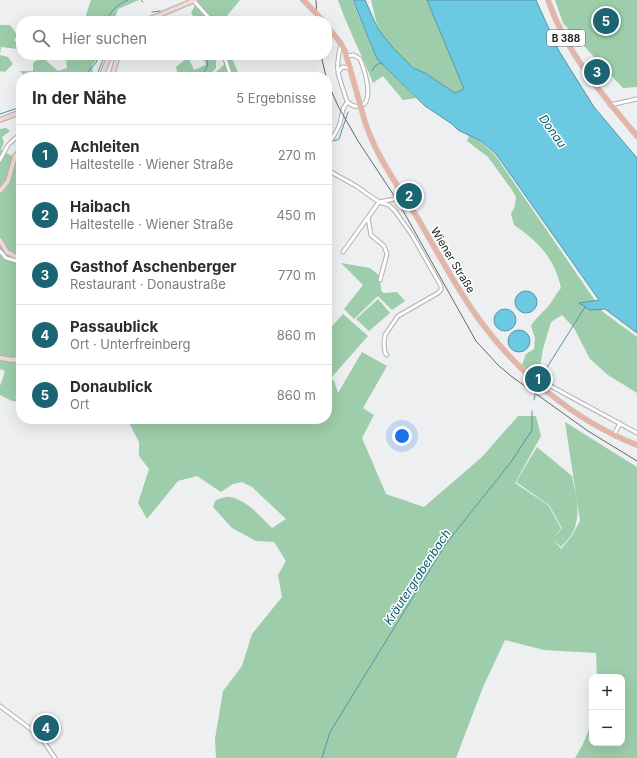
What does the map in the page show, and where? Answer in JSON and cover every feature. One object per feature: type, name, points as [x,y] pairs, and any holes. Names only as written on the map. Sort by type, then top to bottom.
[{"type":"main road","points":[[303,0],[318,16]]},
{"type":"main road","name":"B 388","points":[[548,0],[562,33],[584,68],[610,105],[637,136]]},
{"type":"main road","points":[[155,16],[194,1]]},
{"type":"main road","name":"Wiener Straße","points":[[332,32],[341,43],[350,68],[367,128],[379,154],[454,281],[478,317],[516,362],[543,387],[574,411],[614,435],[637,445]]},
{"type":"main road","points":[[103,72],[108,60]]},
{"type":"main road","points":[[113,72],[117,60]]},
{"type":"main road","points":[[0,120],[16,114]]},
{"type":"main road","points":[[0,191],[8,181],[16,155]]},
{"type":"main road","points":[[0,240],[7,252],[16,257]]},
{"type":"main road","points":[[0,358],[16,359]]},
{"type":"street","points":[[194,1],[208,16]]},
{"type":"street","points":[[341,43],[337,62],[338,75],[348,102],[354,106],[362,105],[367,99],[368,91],[367,81],[360,59],[354,55],[346,56]]},
{"type":"street","points":[[226,60],[229,72]]},
{"type":"street","points":[[338,75],[341,68],[350,68]]},
{"type":"street","points":[[610,105],[637,99]]},
{"type":"street","points":[[332,139],[340,125],[342,109],[348,102]]},
{"type":"street","points":[[0,160],[8,144],[16,138]]},
{"type":"street","points":[[332,171],[379,202],[389,205],[401,217],[441,284],[441,288],[438,293],[398,316],[385,336],[385,353],[387,355]]},
{"type":"street","points":[[343,252],[379,202],[404,196]]},
{"type":"street","points":[[368,218],[372,235],[384,246],[387,254],[380,280]]},
{"type":"street","points":[[0,250],[9,259],[16,261]]},
{"type":"street","points":[[543,387],[548,384],[637,433]]},
{"type":"street","points":[[614,435],[620,423]]},
{"type":"street","points":[[0,706],[40,736],[55,758]]},
{"type":"green space","points":[[91,0],[139,0],[118,9],[116,16],[86,16]]},
{"type":"green space","points":[[195,0],[240,0],[227,16],[193,16],[191,13],[195,5]]},
{"type":"green space","points":[[338,0],[352,0],[377,59],[416,98],[403,100],[383,76],[373,83]]},
{"type":"green space","points":[[371,0],[427,0],[464,89],[455,93],[425,73],[413,68],[393,48],[378,29]]},
{"type":"green space","points":[[555,0],[637,0],[637,87],[623,88],[605,69],[563,23]]},
{"type":"green space","points":[[0,25],[10,25],[16,33],[16,38],[14,40],[16,42],[16,49],[1,47],[0,55]]},
{"type":"green space","points":[[0,55],[8,57],[13,64],[5,72],[0,71]]},
{"type":"green space","points":[[38,60],[45,60],[58,71],[67,68],[66,61],[96,60],[92,66],[93,72],[20,71],[33,71],[33,63]]},
{"type":"green space","points":[[184,60],[189,60],[194,70],[206,65],[204,60],[216,60],[216,68],[212,72],[177,72],[176,67]]},
{"type":"green space","points":[[223,60],[233,60],[238,72],[216,72],[224,65]]},
{"type":"green space","points":[[6,128],[10,131],[2,137],[4,142],[1,150],[16,158],[16,401],[0,395],[0,386],[5,371],[0,369],[0,129]]},
{"type":"green space","points":[[469,135],[481,142],[495,155],[603,312],[637,337],[637,393],[608,375],[590,359],[574,328],[562,315],[551,322],[543,349],[538,379],[522,365],[526,354],[534,349],[535,338],[531,326],[550,304],[561,288],[550,260],[538,244],[514,225],[511,214],[515,206],[516,197],[512,190],[488,157],[467,141]]},
{"type":"green space","points":[[341,263],[370,268],[380,276],[381,290],[383,293],[397,292],[405,301],[392,310],[378,296],[354,319],[344,309],[363,285]]},
{"type":"green space","points":[[378,299],[390,313],[369,331],[356,319]]},
{"type":"green space","points":[[343,314],[368,336],[332,377],[332,326]]},
{"type":"green space","points":[[362,352],[387,366],[363,408],[374,415],[362,438],[386,494],[424,507],[482,457],[518,416],[536,416],[541,436],[515,483],[548,505],[561,528],[553,539],[561,549],[571,537],[580,521],[565,422],[637,467],[637,758],[575,758],[589,729],[589,746],[625,746],[625,674],[597,674],[596,653],[544,650],[505,640],[483,687],[456,758],[216,758],[215,739],[223,691],[242,666],[252,634],[282,597],[278,575],[286,561],[274,542],[256,541],[232,528],[213,507],[215,501],[224,497],[230,497],[248,505],[272,528],[286,519],[252,487],[242,482],[233,484],[221,492],[197,476],[178,481],[147,519],[138,503],[149,469],[139,456],[139,442],[130,424],[332,424],[332,380],[334,381],[338,393]]},
{"type":"green space","points":[[537,447],[572,476],[577,500],[577,517],[572,533],[561,547],[553,539],[562,528],[549,505],[516,482]]},
{"type":"water","name":"Donau","points":[[353,0],[365,0],[378,29],[393,48],[413,68],[425,73],[455,93],[464,89],[427,0],[536,0],[559,51],[594,107],[637,158],[637,333],[605,309],[590,310],[579,303],[599,300],[496,154],[481,141],[458,130],[452,124],[425,106],[377,59]]},
{"type":"water","points":[[526,291],[534,294],[537,302],[534,310],[526,313],[518,310],[515,302],[518,294]]},
{"type":"water","points":[[505,309],[513,312],[516,320],[513,328],[505,331],[497,328],[494,320],[497,312]]},
{"type":"water","points":[[519,330],[527,333],[530,341],[527,349],[519,352],[511,349],[508,341],[511,333]]},
{"type":"waterway","points":[[109,16],[115,8],[128,0]]},
{"type":"waterway","points":[[152,12],[160,11]]},
{"type":"waterway","points":[[88,72],[97,60]]},
{"type":"waterway","points":[[98,72],[103,60]]},
{"type":"waterway","points":[[204,72],[207,67],[208,60]]},
{"type":"waterway","points":[[372,71],[376,65],[381,63]]},
{"type":"waterway","points":[[0,114],[16,109]]},
{"type":"waterway","points":[[332,141],[339,139],[348,112]]},
{"type":"waterway","name":"Kräutergrabenbach","points":[[541,377],[585,307]]},
{"type":"waterway","name":"Kräutergrabenbach","points":[[534,400],[536,388]]},
{"type":"waterway","name":"Kräutergrabenbach","points":[[322,758],[330,732],[445,545],[511,462],[532,430],[532,411]]},
{"type":"railway","points":[[316,0],[317,16]]},
{"type":"railway","points":[[322,60],[325,72]]},
{"type":"railway","points":[[332,92],[358,141],[397,200],[476,341],[498,365],[511,376],[588,431],[637,461]]},
{"type":"place","name":"Donaublick","points":[[606,21]]},
{"type":"place","name":"Gasthof Aschenberger","points":[[597,72]]},
{"type":"place","name":"Haibach","points":[[409,196]]},
{"type":"place","name":"Achleiten","points":[[538,379]]},
{"type":"place","name":"Passaublick","points":[[46,728]]}]
